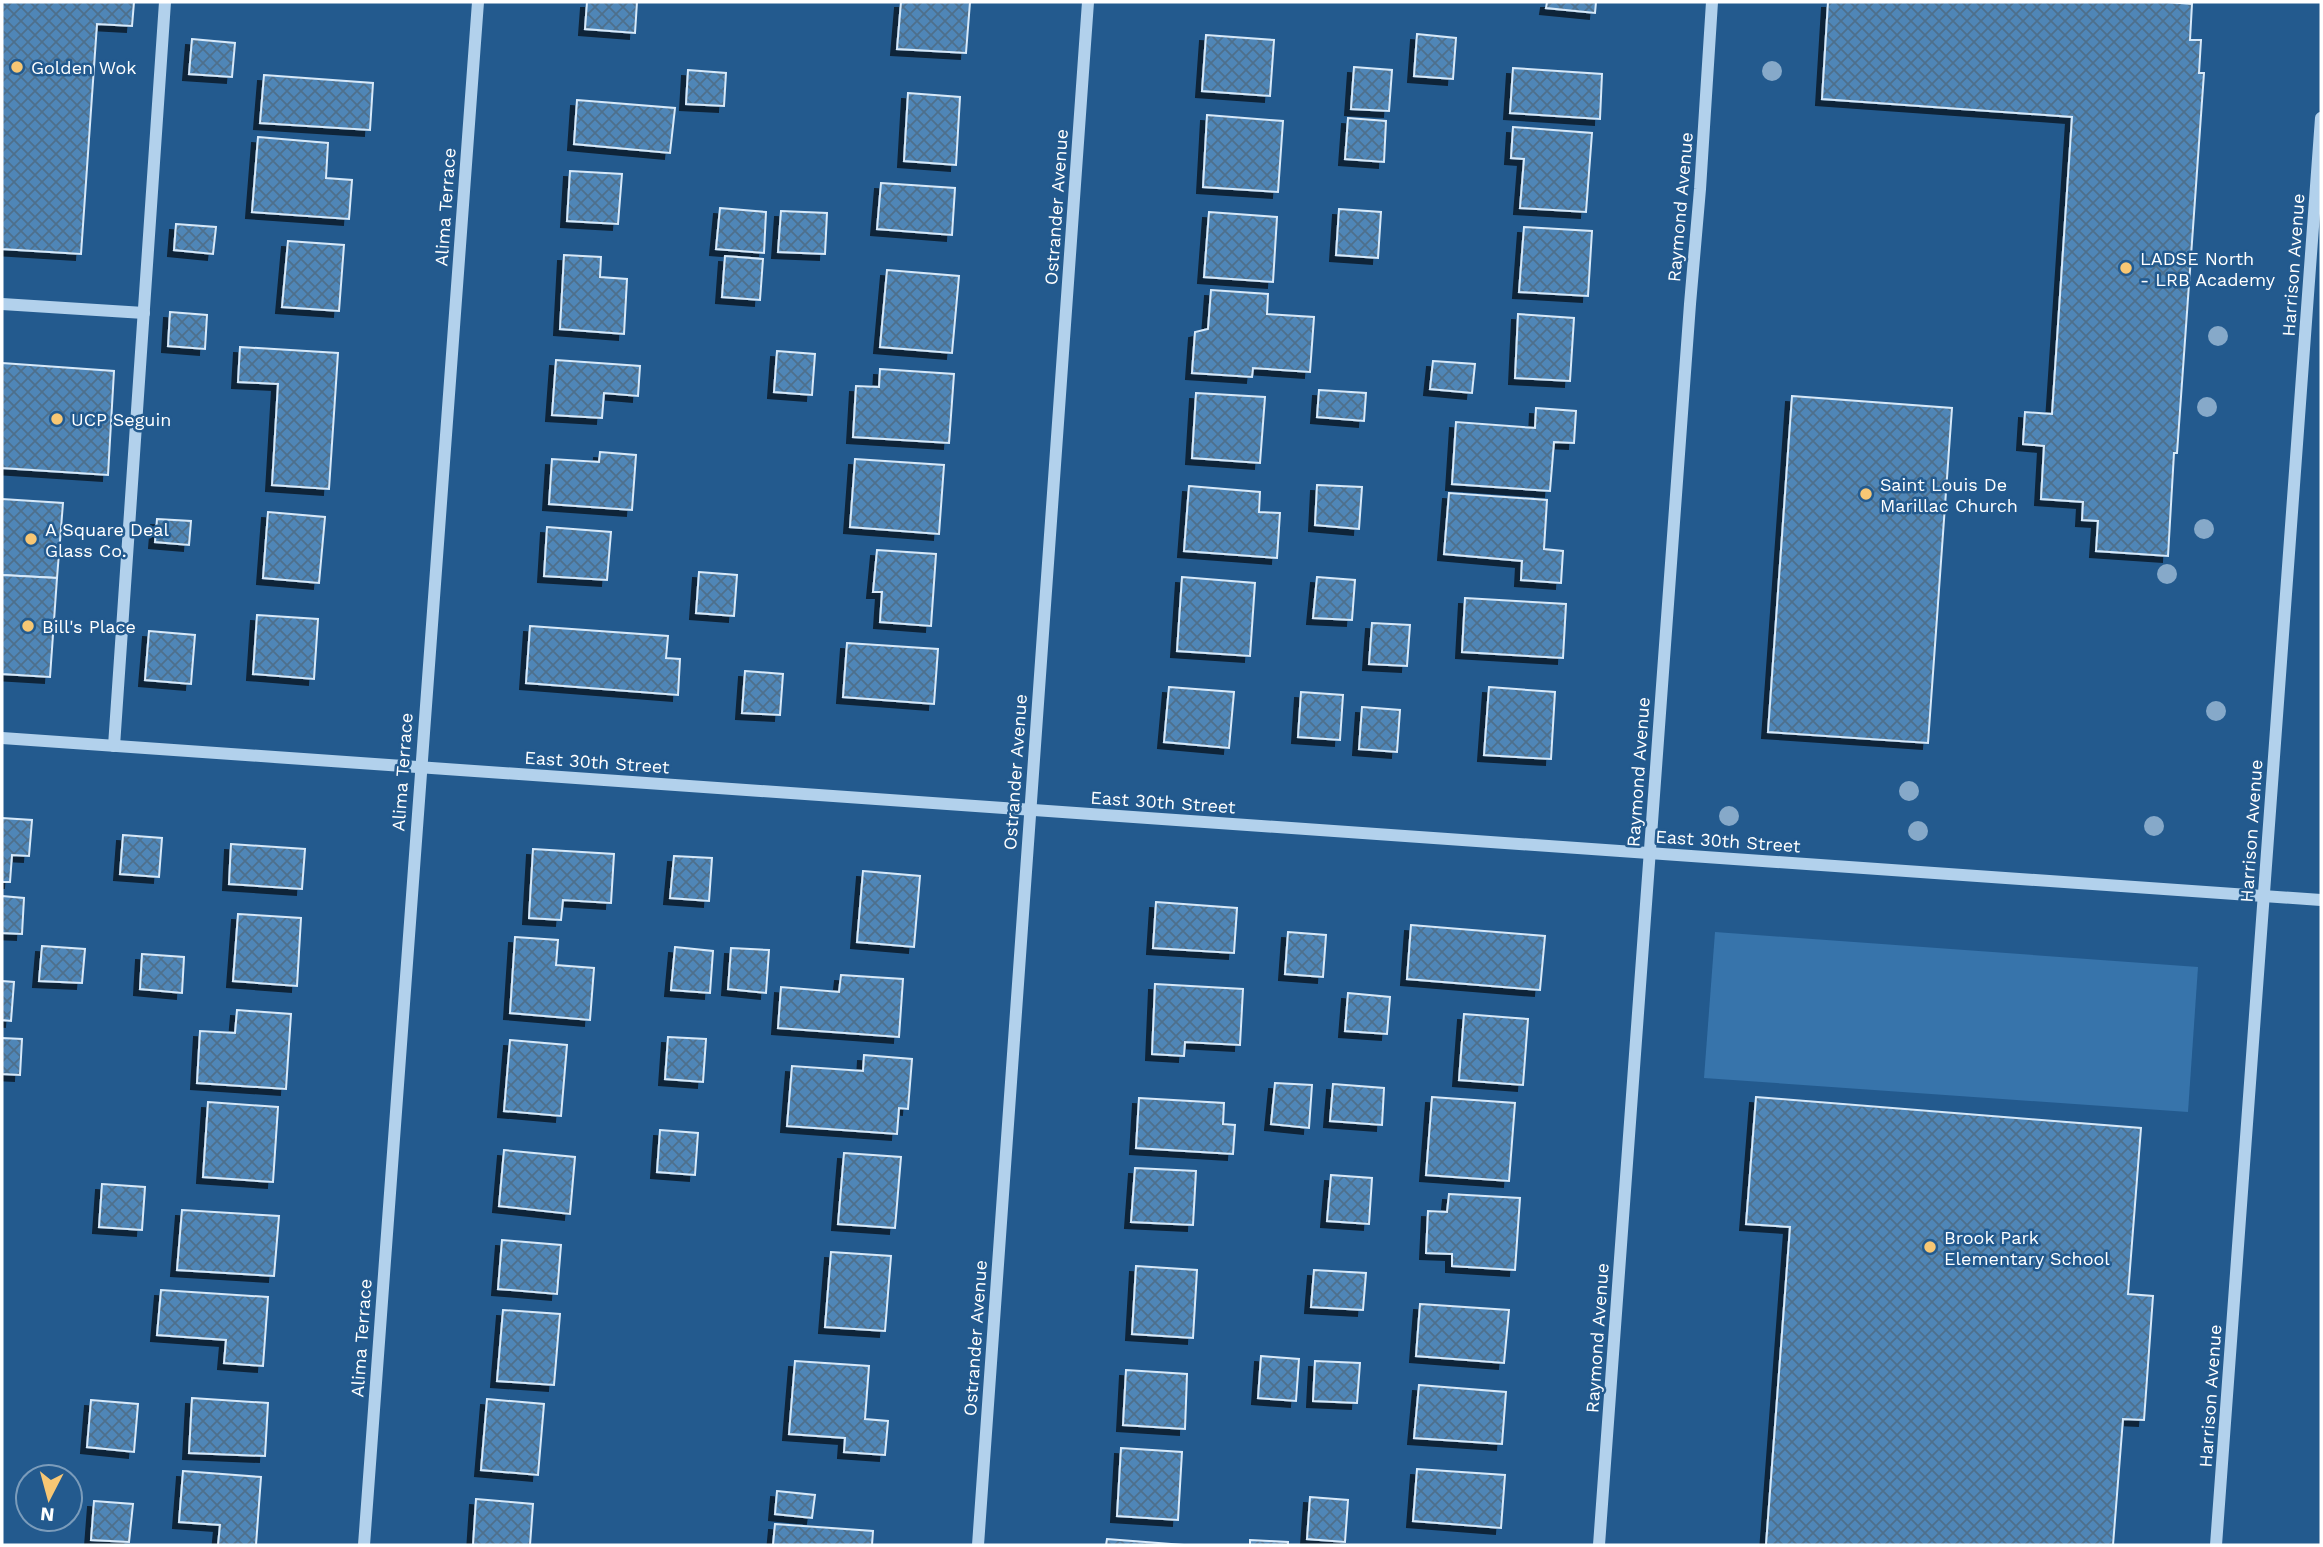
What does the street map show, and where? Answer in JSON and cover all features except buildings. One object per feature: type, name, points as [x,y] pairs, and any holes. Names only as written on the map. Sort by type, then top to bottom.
[{"type":"street","points":[[114,746],[165,2]]},
{"type":"street","name":"Alima Terrace","points":[[364,1545],[478,2]]},
{"type":"street","name":"Ostrander Avenue","points":[[978,1545],[1088,2]]},
{"type":"street","name":"Raymond Avenue","points":[[1599,1545],[1712,2]]},
{"type":"street","name":"Harrison Avenue","points":[[2216,1545],[2321,118]]},
{"type":"street","points":[[2,304],[144,313]]},
{"type":"street","name":"East 30th Street","points":[[2,738],[2321,900]]},
{"type":"shaded area","points":[[1715,932],[2198,967],[2188,1112],[1704,1078]]},
{"type":"place","name":"Golden Wok","points":[[17,67]]},
{"type":"place","name":"LADSE North - LRB Academy","points":[[2126,268]]},
{"type":"place","name":"UCP Seguin","points":[[57,419]]},
{"type":"place","name":"Saint Louis De Marillac Church","points":[[1866,494]]},
{"type":"place","name":"A Square Deal Glass Co.","points":[[31,539]]},
{"type":"place","name":"Bill's Place","points":[[28,626]]},
{"type":"place","name":"Brook Park Elementary School","points":[[1930,1247]]}]
